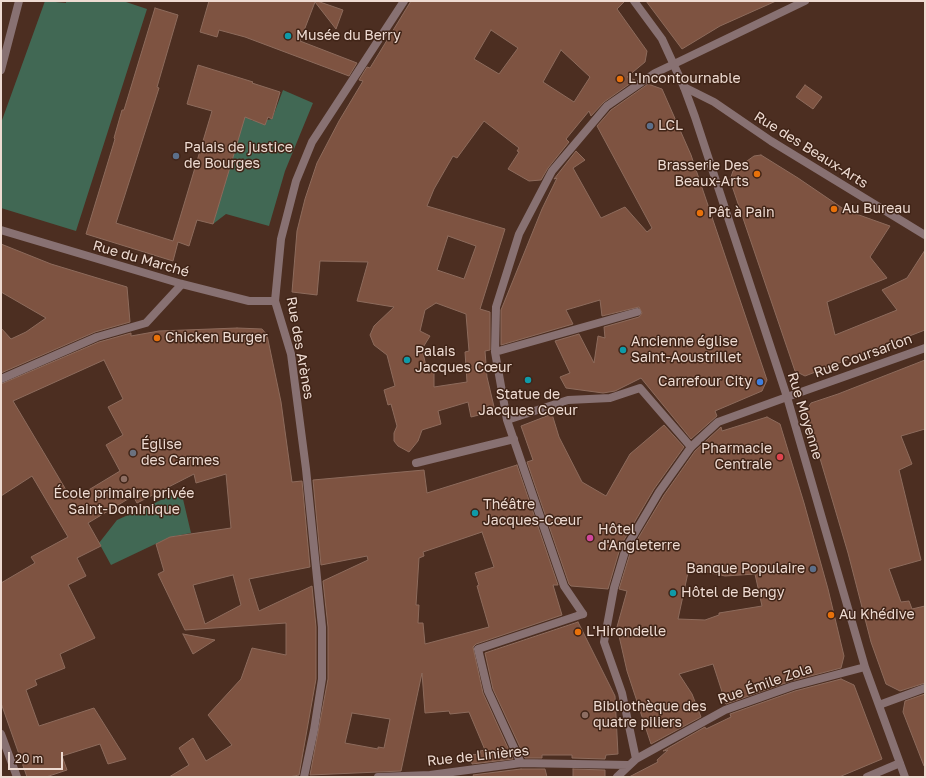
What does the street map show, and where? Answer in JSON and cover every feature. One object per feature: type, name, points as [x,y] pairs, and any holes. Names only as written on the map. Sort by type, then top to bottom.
[{"type":"street","points":[[1,70],[19,1]]},
{"type":"street","name":"Rue des Arènes","points":[[304,777],[314,730],[322,679],[322,627],[306,469],[290,354],[275,301],[281,239],[296,181],[310,148],[341,95],[404,1]]},
{"type":"street","name":"Rue Moyenne","points":[[634,1],[662,39],[684,87],[787,397],[865,667],[905,777]]},
{"type":"street","points":[[521,763],[488,691],[478,649],[583,614],[564,586],[507,420],[495,352],[496,307],[520,234],[552,171],[607,106],[655,73],[805,1]]},
{"type":"street","name":"Rue des Beaux-Arts","points":[[684,87],[714,102],[771,142],[925,235]]},
{"type":"street","name":"Rue du Marché","points":[[1,230],[182,284],[249,301],[275,301]]},
{"type":"street","points":[[1,379],[97,337],[146,322],[182,284]]},
{"type":"street","points":[[495,352],[637,312]]},
{"type":"street","name":"Rue Coursarlon","points":[[636,760],[622,693],[604,642],[614,588],[626,548],[659,492],[691,447],[718,422],[925,348]]},
{"type":"street","points":[[507,420],[568,400],[610,398],[640,388],[691,447]]},
{"type":"street","points":[[416,463],[514,439]]},
{"type":"street","name":"Rue Émile Zola","points":[[617,777],[628,765],[636,760],[725,710],[793,686],[865,667]]},
{"type":"street","points":[[879,705],[925,688]]},
{"type":"street","points":[[1,734],[17,777]]},
{"type":"street","name":"Rue de Linières","points":[[378,777],[430,775],[521,763],[628,765]]},
{"type":"street","points":[[867,777],[900,763]]},
{"type":"green space","points":[[45,1],[66,3],[66,1],[123,1],[147,9],[76,231],[1,208],[1,123]]},
{"type":"green space","points":[[283,90],[313,103],[285,171],[269,226],[226,214],[213,224],[244,118],[241,117],[253,115],[251,120],[254,121],[256,116],[265,125],[267,120],[272,119]]},
{"type":"green space","points":[[172,495],[183,499],[191,533],[170,537],[111,565],[99,543],[117,520]]},
{"type":"building","name":"Musée du Berry","points":[[209,1],[317,1],[343,10],[336,29],[315,2],[300,41],[357,63],[349,76],[245,37],[219,30],[217,37],[200,32]]},
{"type":"building","points":[[411,1],[625,1],[617,9],[647,51],[645,62],[627,77],[635,80],[604,102],[591,116],[589,111],[566,139],[569,142],[548,168],[541,180],[529,181],[508,169],[519,152],[517,151],[519,148],[484,121],[457,158],[453,156],[434,189],[427,206],[505,229],[480,309],[490,312],[490,350],[485,351],[487,377],[495,411],[471,417],[468,402],[438,411],[441,424],[422,430],[418,441],[409,452],[398,446],[394,441],[394,433],[397,426],[391,404],[388,405],[384,390],[395,386],[387,355],[374,345],[370,335],[374,326],[394,307],[357,301],[368,262],[320,261],[317,295],[292,292],[297,231],[305,199],[317,163],[339,121],[363,81],[359,80],[367,67],[370,68]],"holes":[[[491,30],[518,48],[499,74],[474,59]],[[561,50],[590,77],[574,102],[543,82]],[[448,236],[476,246],[464,279],[437,270]],[[436,303],[466,314],[469,351],[465,352],[467,382],[434,387],[434,372],[426,366],[422,349],[430,336],[420,331],[425,310]]]},
{"type":"building","points":[[646,1],[776,1],[720,26],[682,49]]},
{"type":"building","points":[[155,8],[178,15],[157,87],[159,88],[116,223],[173,241],[212,111],[187,104],[198,65],[280,92],[272,119],[268,117],[265,125],[245,117],[213,224],[197,220],[189,246],[178,242],[173,261],[86,234],[115,139],[114,138],[122,110],[124,110]]},
{"type":"building","points":[[648,84],[662,89],[691,155],[767,380],[762,391],[715,411],[717,416],[691,439],[641,378],[615,391],[603,393],[566,388],[560,377],[570,373],[555,341],[579,334],[594,363],[598,336],[605,338],[604,327],[639,317],[642,313],[639,307],[602,316],[600,300],[566,310],[573,324],[501,345],[501,310],[542,209],[557,178],[554,179],[576,151],[585,160],[573,168],[601,218],[625,207],[647,232],[652,228],[597,126],[611,110]]},
{"type":"building","points":[[805,85],[822,97],[813,109],[796,97]]},
{"type":"building","points":[[761,155],[845,210],[890,226],[870,257],[887,278],[827,302],[835,335],[897,310],[882,290],[907,278],[925,250],[925,330],[805,376],[795,371],[730,180],[733,171],[754,156]]},
{"type":"building","points":[[1,244],[51,264],[127,287],[130,322],[95,332],[1,373],[1,328],[11,339],[26,332],[46,318],[1,292]]},
{"type":"building","points":[[237,328],[262,329],[267,335],[281,402],[292,482],[302,481],[310,567],[249,579],[259,611],[312,586],[316,627],[316,679],[299,775],[289,777],[169,777],[189,765],[179,748],[193,738],[206,761],[232,745],[208,715],[241,679],[252,648],[286,655],[286,623],[185,630],[158,574],[164,571],[156,544],[170,537],[231,528],[226,474],[196,483],[194,474],[137,503],[133,496],[88,523],[101,546],[77,558],[86,576],[68,585],[95,638],[60,654],[65,668],[35,680],[37,685],[26,690],[39,726],[94,708],[126,759],[108,764],[100,744],[62,756],[67,770],[46,777],[27,777],[1,703],[1,583],[35,563],[31,557],[68,537],[32,476],[1,496],[1,384],[99,342],[131,333],[131,336],[159,331]],"holes":[[[104,360],[123,399],[108,407],[123,435],[106,445],[120,471],[72,500],[13,401]],[[233,575],[241,605],[205,624],[193,585]]]},
{"type":"building","points":[[925,360],[925,429],[901,436],[912,464],[899,470],[921,560],[889,569],[901,602],[909,601],[912,609],[925,606],[925,683],[900,691],[886,684],[871,642],[848,553],[806,411],[811,403]]},
{"type":"building","points":[[552,414],[559,437],[582,482],[606,496],[630,454],[664,425],[684,447],[654,489],[621,545],[608,589],[571,586],[569,584],[527,462],[533,460],[521,426]]},
{"type":"building","points":[[767,417],[780,424],[828,589],[844,656],[841,668],[791,681],[726,704],[713,664],[679,674],[692,694],[701,717],[651,744],[627,671],[617,627],[627,591],[619,589],[631,550],[664,495],[695,451],[721,427],[722,431]],"holes":[[[689,568],[725,576],[755,574],[762,606],[719,613],[719,615],[705,620],[678,619]]]},
{"type":"building","points":[[517,465],[558,585],[553,585],[562,615],[476,644],[473,647],[483,693],[513,759],[472,764],[470,755],[481,754],[480,751],[485,750],[469,712],[450,714],[449,711],[425,713],[422,673],[401,771],[310,775],[328,679],[328,627],[323,581],[368,560],[367,556],[321,565],[313,480],[424,470],[427,493]],"holes":[[[482,532],[494,567],[475,573],[479,585],[477,586],[489,627],[425,644],[423,623],[418,623],[419,605],[416,605],[419,558],[424,556],[423,552]],[[352,713],[390,719],[384,748],[378,747],[378,749],[345,743]]]},
{"type":"building","points":[[578,622],[615,696],[618,754],[606,755],[605,759],[572,758],[572,755],[542,755],[542,758],[525,758],[493,689],[485,653]]},
{"type":"building","points":[[183,634],[215,640],[193,654]]},
{"type":"building","points":[[841,679],[854,685],[882,759],[839,777],[629,777],[658,762],[657,760],[668,750],[663,751],[705,727],[706,729],[731,717],[730,714],[795,691]]},
{"type":"building","points":[[925,694],[924,766],[903,712],[905,701]]},
{"type":"building","points":[[521,769],[545,769],[547,777],[474,777],[473,775]]},
{"type":"building","points":[[573,769],[605,770],[605,777],[573,777]]},
{"type":"place","name":"Musée du Berry","points":[[288,36]]},
{"type":"place","name":"L'Incontournable","points":[[620,79]]},
{"type":"place","name":"LCL","points":[[650,126]]},
{"type":"place","name":"Palais de justice de Bourges","points":[[176,156]]},
{"type":"place","name":"Brasserie Des Beaux-Arts","points":[[757,174]]},
{"type":"place","name":"Au Bureau","points":[[834,209]]},
{"type":"place","name":"Pât à Pain","points":[[700,213]]},
{"type":"place","name":"Chicken Burger","points":[[157,338]]},
{"type":"place","name":"Ancienne église Saint-Aoustrillet","points":[[623,350]]},
{"type":"place","name":"Palais Jacques Cœur","points":[[407,360]]},
{"type":"place","name":"Statue de Jacques Coeur","points":[[528,380]]},
{"type":"place","name":"Carrefour City","points":[[760,382]]},
{"type":"place","name":"Église des Carmes","points":[[133,453]]},
{"type":"place","name":"Pharmacie Centrale","points":[[780,457]]},
{"type":"place","name":"École primaire privée Saint-Dominique","points":[[124,479]]},
{"type":"place","name":"Théâtre Jacques-Cœur","points":[[475,513]]},
{"type":"place","name":"Hôtel d'Angleterre","points":[[590,538]]},
{"type":"place","name":"Banque Populaire","points":[[813,569]]},
{"type":"place","name":"Hôtel de Bengy","points":[[673,593]]},
{"type":"place","name":"Au Khédive","points":[[831,615]]},
{"type":"place","name":"L'Hirondelle","points":[[578,632]]},
{"type":"place","name":"Bibliothèque des quatre piliers","points":[[585,715]]}]
